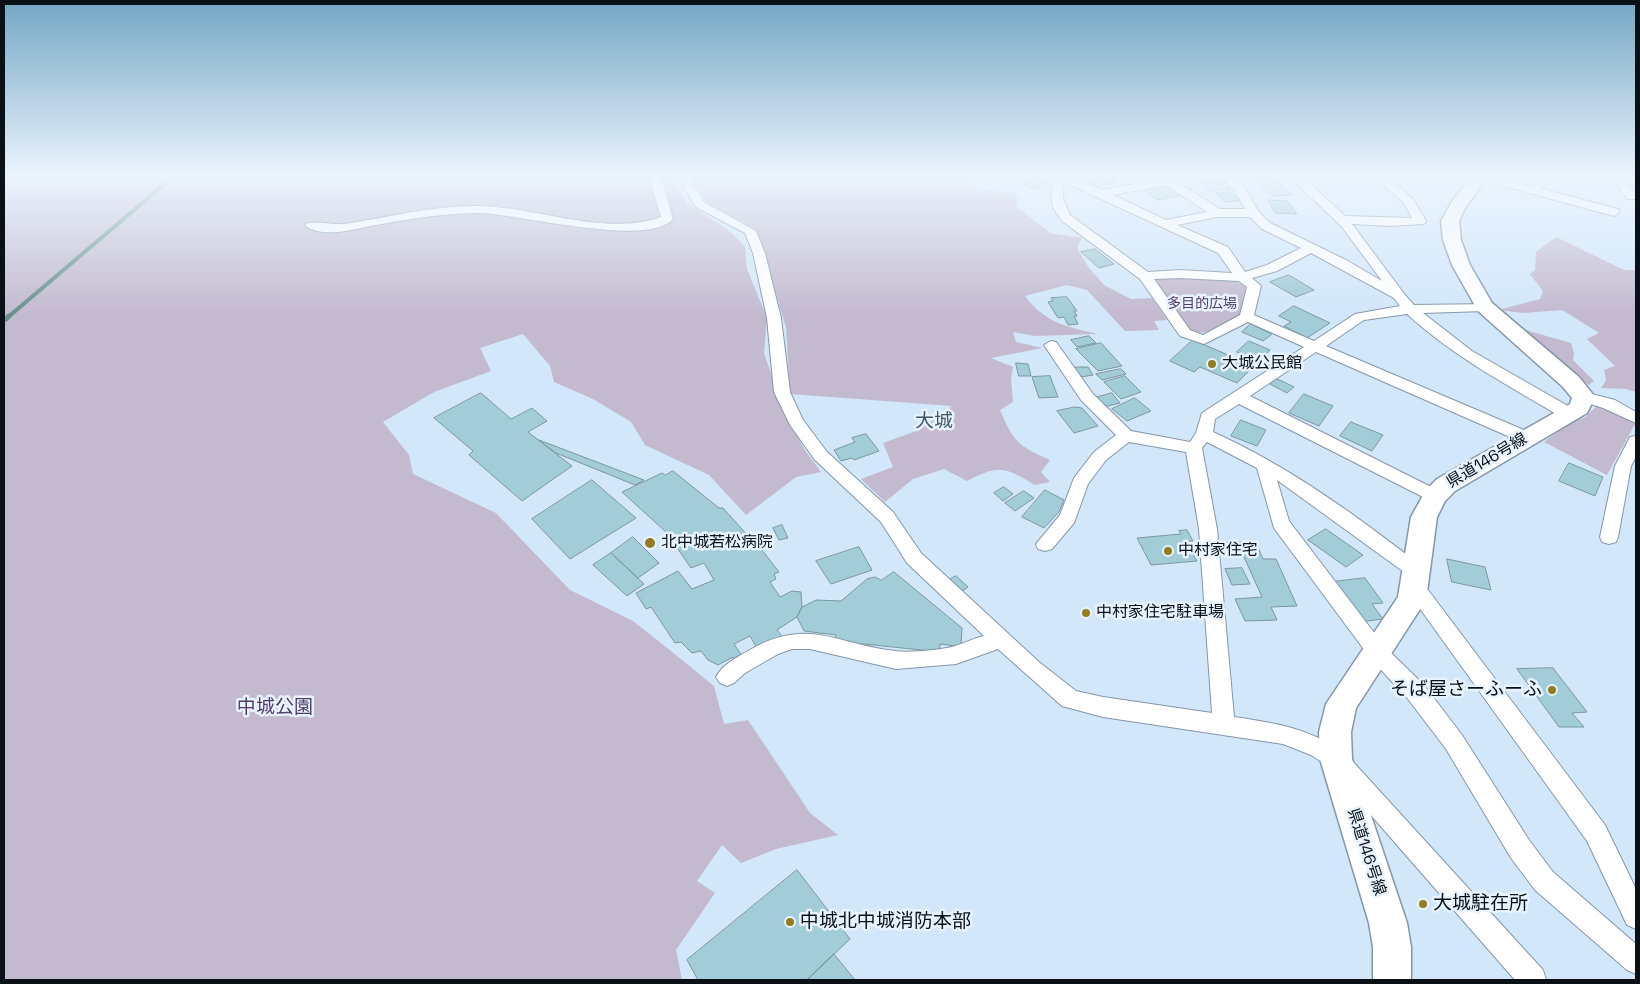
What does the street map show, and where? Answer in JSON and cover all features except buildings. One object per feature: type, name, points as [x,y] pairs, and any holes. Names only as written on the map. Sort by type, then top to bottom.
[{"type":"main road","points":[[1450,222],[1449,232],[1458,257],[1478,298],[1485,307],[1571,382],[1576,405]]},
{"type":"main road","name":"県道146号線","points":[[1392,980],[1392,947],[1388,923],[1336,759],[1336,732],[1342,704],[1405,613],[1416,580],[1424,517],[1435,496],[1446,485],[1576,405]]},
{"type":"street","points":[[311,225],[322,229],[336,229],[380,222]]},
{"type":"street","points":[[580,222],[605,226],[656,226],[662,222]]},
{"type":"street","points":[[733,222],[750,231],[759,252],[774,318],[782,392],[796,421],[821,456],[887,517],[914,558],[1001,640],[1070,698],[1104,707],[1284,734],[1320,748],[1336,759],[1533,980]]},
{"type":"street","points":[[1071,222],[1144,276],[1185,333],[1204,340],[1247,317],[1254,286],[1242,277],[1223,250],[1160,222]]},
{"type":"street","points":[[1164,224],[1174,222]]},
{"type":"street","points":[[1262,222],[1266,226],[1312,248],[1399,296]]},
{"type":"street","points":[[1345,222],[1399,296],[1412,310],[1464,352],[1576,405],[1609,404],[1636,418]]},
{"type":"street","points":[[1144,276],[1180,274],[1242,277],[1272,268],[1312,248]]},
{"type":"street","points":[[1224,726],[1199,441],[1208,417],[1360,317],[1412,310],[1485,307]]},
{"type":"street","points":[[1247,317],[1525,438]]},
{"type":"street","points":[[1051,345],[1087,397],[1126,436],[1223,442],[1315,494],[1416,580],[1596,833],[1636,916]]},
{"type":"street","points":[[1240,397],[1435,496]]},
{"type":"street","points":[[1045,544],[1068,518],[1080,482],[1100,456],[1126,436]]},
{"type":"street","points":[[1609,537],[1623,466],[1636,440]]},
{"type":"street","points":[[1265,466],[1280,523],[1378,654],[1416,692],[1454,742],[1520,848],[1544,881],[1636,961]]},
{"type":"street","points":[[727,677],[738,667],[772,647],[792,641],[810,641],[896,660],[956,655],[977,646],[1001,640]]},
{"type":"green space","name":"中城公園","points":[[4,222],[715,222],[732,233],[745,247],[747,269],[767,318],[764,353],[782,405],[804,449],[821,472],[796,477],[746,515],[709,475],[645,445],[631,422],[593,399],[554,382],[550,366],[523,334],[480,348],[491,371],[434,392],[383,422],[409,455],[413,474],[496,513],[570,590],[633,621],[714,686],[724,724],[748,720],[810,813],[838,835],[776,849],[741,863],[722,845],[697,881],[715,893],[676,950],[682,980],[4,980]]},
{"type":"green space","points":[[743,222],[1036,222],[1050,233],[1082,238],[1077,248],[1089,268],[1104,285],[1131,299],[1152,298],[1167,320],[1154,321],[1159,330],[1125,331],[1087,290],[1067,285],[1025,296],[1040,312],[1049,318],[1076,329],[1098,334],[1035,336],[1013,332],[1016,342],[1042,348],[991,358],[1013,367],[1011,379],[1013,402],[1000,410],[1009,430],[1024,447],[1050,460],[1041,472],[1050,482],[1035,485],[1016,474],[1002,470],[987,472],[967,481],[944,469],[913,479],[885,502],[861,479],[893,467],[883,443],[919,430],[952,406],[790,394],[786,327],[756,229]]},
{"type":"green space","points":[[1556,237],[1624,270],[1636,270],[1636,392],[1626,389],[1601,388],[1606,380],[1604,370],[1615,366],[1587,339],[1599,333],[1562,310],[1524,313],[1498,310],[1540,299],[1543,291],[1530,274],[1535,270],[1536,252]]},
{"type":"green space","name":"多目的広場","points":[[1185,277],[1233,280],[1245,286],[1247,295],[1243,314],[1206,332],[1189,332],[1152,278]]},
{"type":"green space","points":[[1522,329],[1571,343],[1574,353],[1573,360],[1594,381],[1589,385],[1574,377]]},
{"type":"green space","points":[[1597,406],[1622,416],[1635,424],[1607,475],[1544,442],[1569,423],[1585,417]]},
{"type":"waterway","points":[[7,318],[120,222]]},
{"type":"place","name":"大城公民館","points":[[1212,364]]},
{"type":"place","name":"北中城若松病院","points":[[650,543]]},
{"type":"place","name":"中村家住宅","points":[[1168,551]]},
{"type":"place","name":"中村家住宅駐車場","points":[[1086,613]]},
{"type":"place","name":"そば屋さーふーふ","points":[[1552,690]]},
{"type":"place","name":"大城駐在所","points":[[1423,904]]},
{"type":"place","name":"中城北中城消防本部","points":[[790,922]]},
{"type":"district","name":"大城","points":[[934,422]]}]
